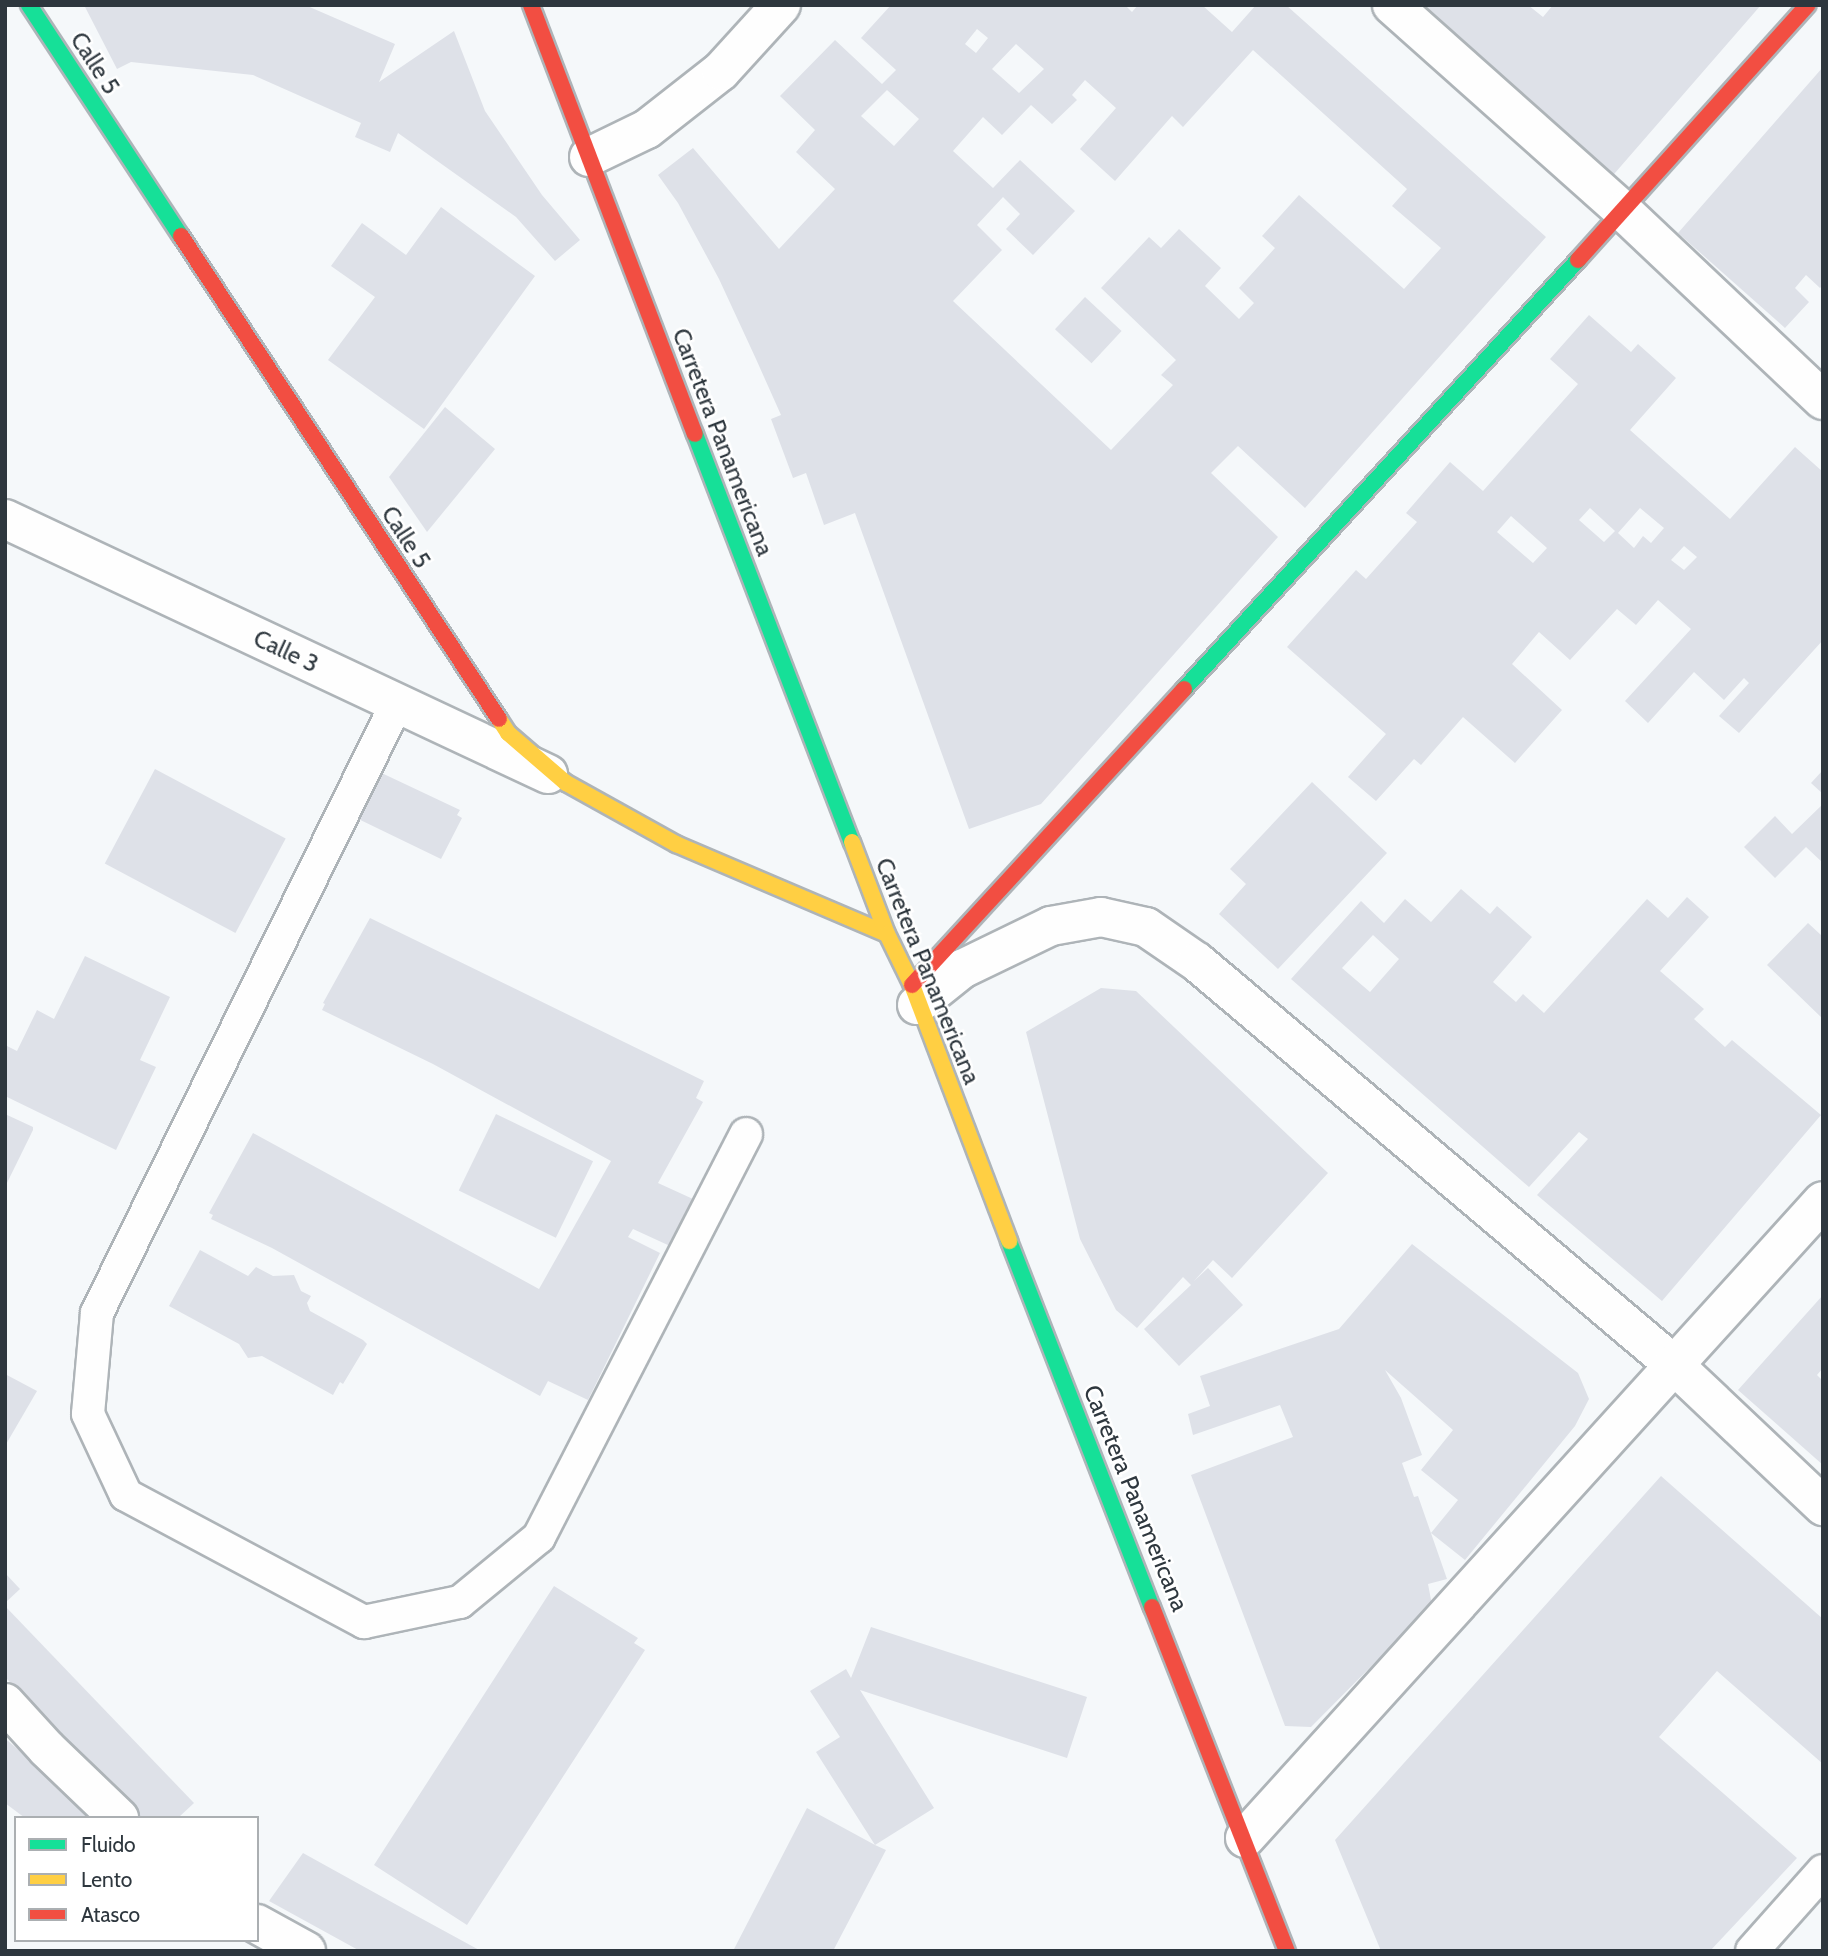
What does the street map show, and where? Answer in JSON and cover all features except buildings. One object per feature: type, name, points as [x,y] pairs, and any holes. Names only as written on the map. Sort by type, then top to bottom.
[{"type":"street","name":"Calle 5","points":[[29,5],[508,733],[566,783],[676,844],[887,934]]},
{"type":"street","name":"Carretera Panamericana","points":[[531,5],[887,934],[914,995],[1287,1951]]},
{"type":"street","points":[[589,156],[647,129],[721,71],[781,5]]},
{"type":"street","points":[[1392,5],[1623,211],[1823,400]]},
{"type":"street","points":[[914,995],[1808,5]]},
{"type":"street","name":"Calle 3","points":[[5,519],[566,783]]},
{"type":"street","points":[[914,995],[1051,926],[1101,917],[1146,927],[1196,962],[1673,1364],[1823,1506]]},
{"type":"street","points":[[1245,1838],[1823,1201]]},
{"type":"street","points":[[5,1703],[47,1749],[117,1816]]},
{"type":"street","points":[[259,1925],[306,1951]]},
{"type":"lane","points":[[397,703],[97,1313],[88,1414],[126,1495],[364,1622],[460,1602],[539,1536],[746,1135]]},
{"type":"lane","points":[[1752,1951],[1823,1871]]},
{"type":"traffic: fast","points":[[29,5],[181,236]]},
{"type":"traffic: fast","points":[[1184,689],[1578,260]]},
{"type":"traffic: fast","points":[[695,434],[852,842]]},
{"type":"traffic: fast","points":[[1009,1241],[1152,1607]]},
{"type":"traffic: slow","points":[[499,719],[508,733],[566,783],[676,844],[887,934]]},
{"type":"traffic: slow","points":[[852,842],[887,934],[912,985],[1009,1241]]},
{"type":"traffic: jam","points":[[531,5],[695,434]]},
{"type":"traffic: jam","points":[[1578,260],[1808,5]]},
{"type":"traffic: jam","points":[[181,236],[499,719]]},
{"type":"traffic: jam","points":[[912,985],[1184,689]]},
{"type":"traffic: jam","points":[[1152,1607],[1287,1951]]}]
